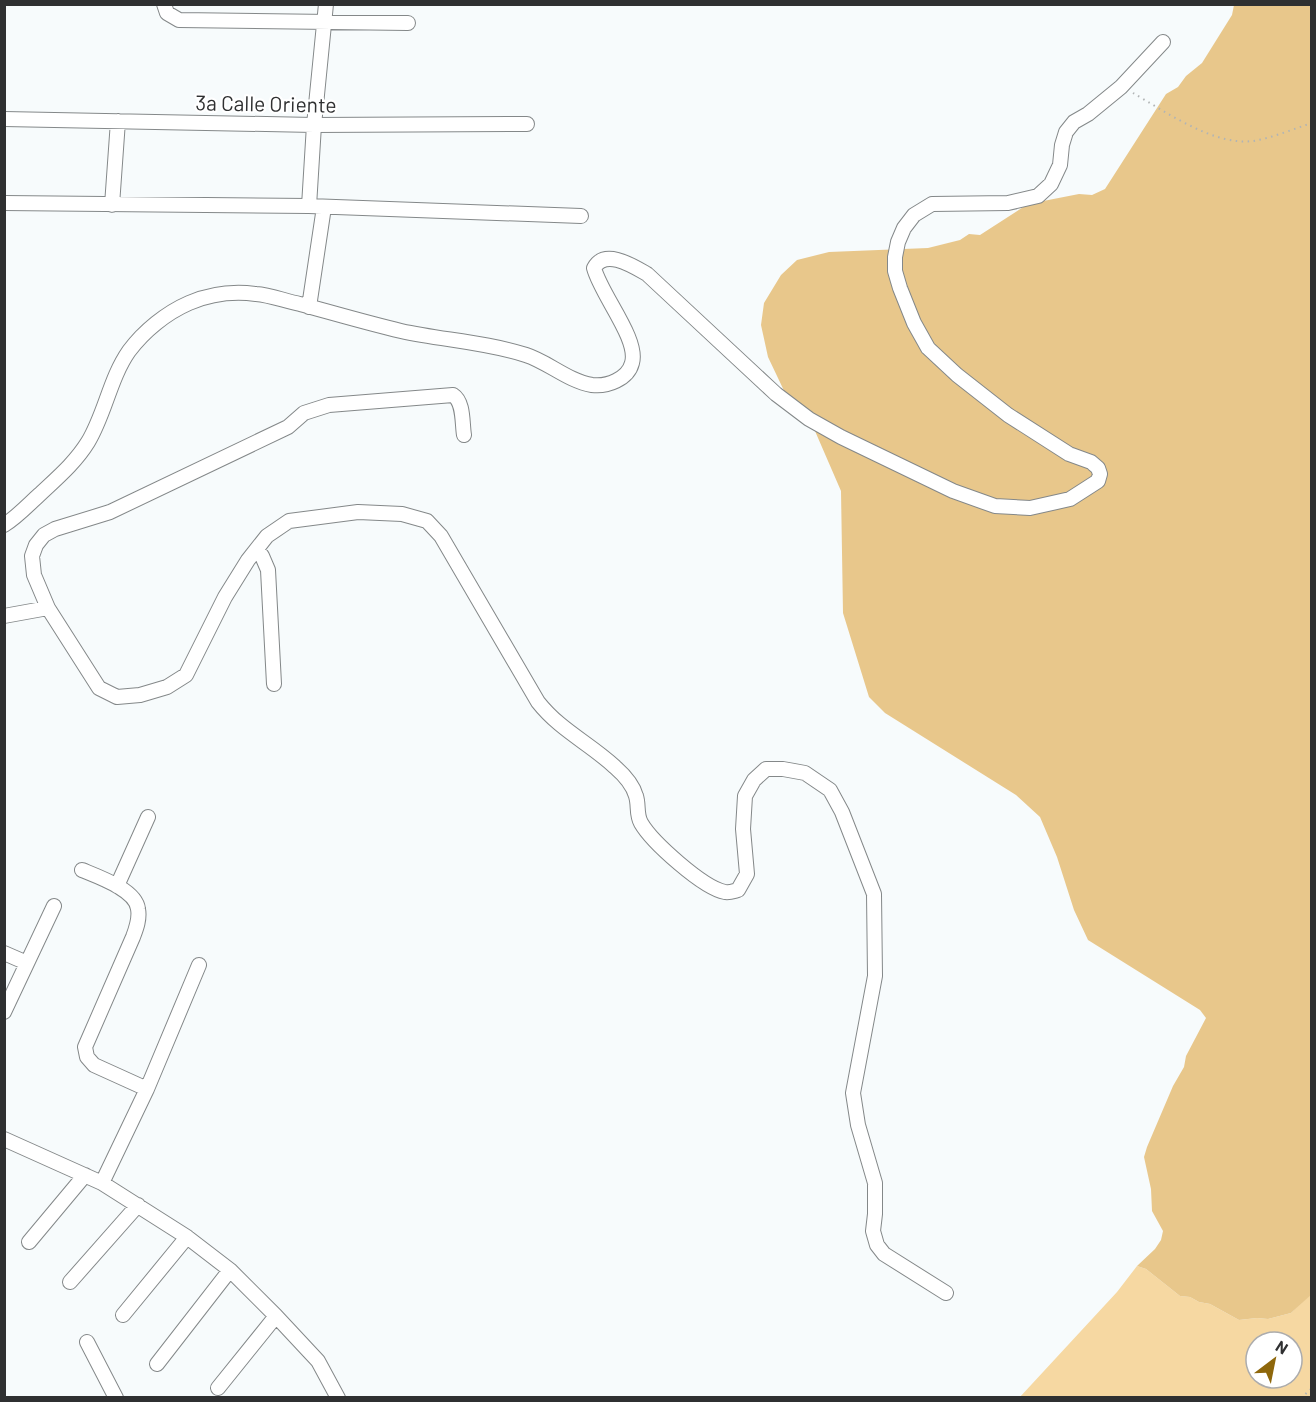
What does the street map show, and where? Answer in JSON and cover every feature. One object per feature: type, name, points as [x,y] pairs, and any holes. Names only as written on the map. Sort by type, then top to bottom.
[{"type":"street","points":[[164,4],[167,13],[179,20],[408,23]]},
{"type":"street","points":[[309,206],[314,125],[326,23],[326,4]]},
{"type":"street","points":[[4,525],[72,464],[88,442],[129,351],[169,312],[210,295],[256,294],[403,331],[457,339],[525,355],[544,362],[581,382],[594,385],[606,384],[624,377],[632,364],[633,348],[627,332],[597,278],[594,268],[598,261],[604,258],[627,263],[647,274],[776,394],[809,419],[841,437],[953,491],[995,506],[1030,508],[1070,499],[1098,481],[1100,474],[1098,468],[1091,462],[1069,454],[1008,415],[957,375],[928,348],[914,323],[895,271],[898,242],[904,228],[914,215],[932,204],[1008,203],[1038,196],[1051,184],[1060,165],[1066,132],[1074,122],[1122,87],[1163,42]]},
{"type":"street","name":"3a Calle Oriente","points":[[4,119],[314,125],[527,124]]},
{"type":"street","points":[[112,205],[118,121]]},
{"type":"street","points":[[4,203],[309,206],[581,216]]},
{"type":"street","points":[[309,307],[324,207]]},
{"type":"street","points":[[464,435],[460,404],[458,398],[453,395],[329,405],[304,413],[288,427],[157,490],[110,512],[55,529],[44,535],[36,545],[32,556],[34,575],[48,608],[99,688],[117,697],[140,695],[167,687],[186,675],[225,597],[267,536],[289,521],[312,517],[358,512],[402,514],[426,521],[441,536],[538,702],[551,718],[615,767],[632,786],[641,824],[672,857],[702,881],[726,893],[738,890],[747,874],[743,829],[745,796],[754,780],[766,769],[805,773],[830,790],[842,812],[874,894],[875,976],[853,1093],[858,1125],[875,1183],[873,1231],[877,1245],[884,1254],[946,1293]]},
{"type":"street","points":[[257,549],[268,570],[274,684]]},
{"type":"street","points":[[4,616],[48,608]]},
{"type":"street","points":[[117,886],[148,817]]},
{"type":"street","points":[[82,870],[117,886],[133,897],[139,909],[133,937],[85,1047],[87,1058],[94,1065],[147,1089]]},
{"type":"street","points":[[4,1012],[54,906]]},
{"type":"street","points":[[4,953],[27,963]]},
{"type":"street","points":[[102,1184],[147,1089],[199,965]]},
{"type":"street","points":[[4,1139],[102,1184],[187,1237],[230,1270],[318,1361],[339,1398]]},
{"type":"street","points":[[29,1242],[85,1175]]},
{"type":"street","points":[[70,1282],[138,1205]]},
{"type":"street","points":[[123,1315],[187,1237]]},
{"type":"street","points":[[157,1364],[230,1270]]},
{"type":"street","points":[[218,1388],[276,1316]]},
{"type":"street","points":[[87,1342],[116,1398]]},
{"type":"path","points":[[1122,87],[1205,133],[1227,139],[1253,141],[1311,123]]},
{"type":"path","points":[[1301,1398],[1311,1388]]},
{"type":"shaded area","points":[[1234,5],[1311,5],[1312,1294],[1291,1313],[1268,1319],[1239,1320],[1210,1304],[1180,1296],[1146,1269],[1137,1266],[1155,1249],[1161,1240],[1163,1231],[1152,1211],[1151,1189],[1144,1157],[1173,1086],[1184,1067],[1186,1056],[1206,1018],[1200,1010],[1088,940],[1074,910],[1057,857],[1040,817],[1016,795],[885,713],[869,697],[843,613],[841,491],[815,431],[787,397],[768,357],[761,325],[764,303],[781,275],[797,260],[829,252],[928,248],[960,240],[969,234],[980,235],[1028,204],[1079,194],[1092,195],[1105,189],[1166,94],[1178,87],[1186,76],[1202,63],[1232,15]]},
{"type":"shaded area","points":[[1137,1266],[1146,1269],[1180,1296],[1210,1304],[1239,1320],[1268,1319],[1291,1313],[1311,1294],[1311,1397],[1019,1398],[1117,1292]]}]
